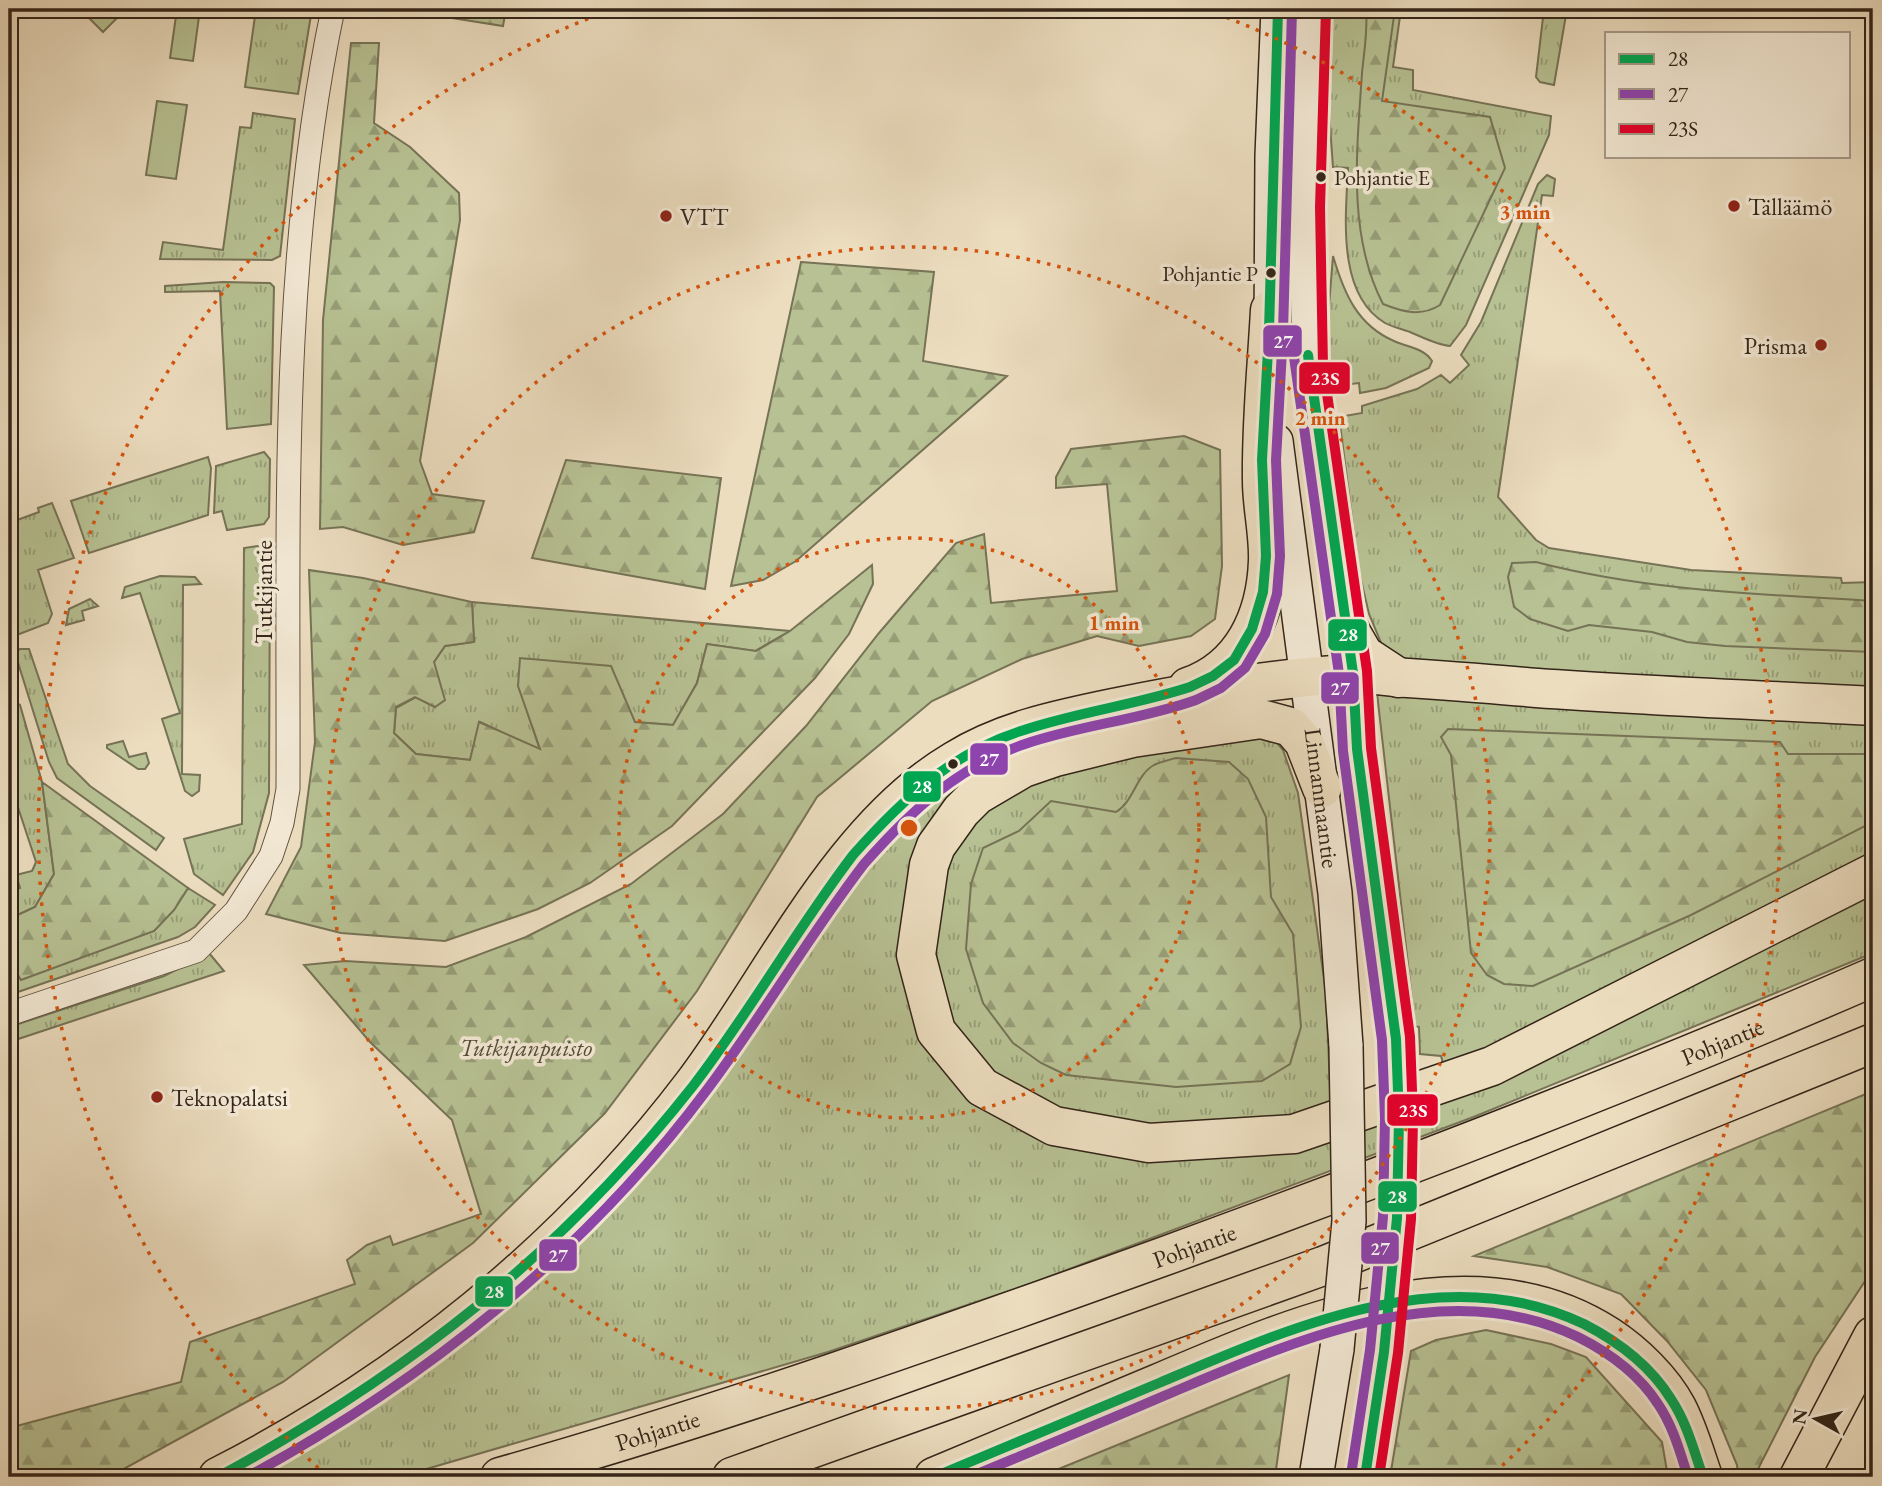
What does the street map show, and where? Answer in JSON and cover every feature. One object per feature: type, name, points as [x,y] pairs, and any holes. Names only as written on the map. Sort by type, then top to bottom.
[{"type":"highway","points":[[1148,701],[1203,682],[1231,664],[1251,631],[1258,613],[1265,588],[1268,559],[1262,482],[1270,310]]},
{"type":"highway","points":[[1345,622],[1364,655],[1399,678]]},
{"type":"highway","points":[[218,1477],[368,1391],[472,1315],[571,1227],[618,1178],[694,1083],[831,880],[890,812],[954,761],[1026,728],[1148,701],[1353,673],[1873,706]]},
{"type":"highway","points":[[1322,788],[1304,742],[1291,727],[1261,719],[1132,738],[1055,757],[1023,768],[977,795],[961,811],[936,846],[929,865],[916,955],[936,1031],[982,1087],[1054,1126],[1149,1143],[1294,1134],[1492,1066],[1873,873]]},
{"type":"highway","name":"Pohjantie","points":[[499,1477],[835,1373],[1181,1250],[1633,1079],[1873,977]]},
{"type":"highway","points":[[732,1477],[1323,1266],[1873,1043]]},
{"type":"highway","points":[[934,1477],[1255,1342],[1317,1321],[1409,1301],[1478,1295],[1536,1302],[1589,1324],[1616,1341],[1656,1379],[1677,1407],[1703,1477]]},
{"type":"highway","points":[[1800,1477],[1873,1336]]},
{"type":"main road","name":"Linnanmaantie","points":[[1278,9],[1270,310],[1275,432],[1335,893],[1346,1046],[1349,1222],[1337,1349],[1316,1477]]},
{"type":"main road","name":"Linnanmaantie","points":[[1312,9],[1306,303],[1309,367],[1353,673],[1357,749],[1396,1039],[1399,1118],[1397,1218],[1384,1352],[1365,1477]]},
{"type":"street","name":"Tutkijantie","points":[[9,1014],[196,951],[236,911],[271,856],[282,823],[288,789],[289,406],[296,272],[316,111],[333,9]]},
{"type":"green space","points":[[89,9],[109,9],[118,17],[103,32],[84,13]]},
{"type":"green space","points":[[177,9],[200,9],[193,61],[170,58]]},
{"type":"green space","points":[[256,9],[312,9],[298,94],[245,87]]},
{"type":"green space","points":[[395,9],[506,9],[503,26]]},
{"type":"green space","points":[[1329,9],[1401,9],[1393,67],[1413,70],[1413,90],[1551,116],[1549,135],[1466,325],[1450,346],[1385,323],[1369,310],[1358,293],[1347,252],[1348,168],[1333,167],[1328,98]]},
{"type":"green space","points":[[1366,9],[1395,9],[1382,101],[1490,117],[1505,168],[1440,305],[1426,311],[1405,311],[1383,304],[1364,249],[1359,221],[1357,161]]},
{"type":"green space","points":[[1544,9],[1567,9],[1554,85],[1540,82],[1536,77]]},
{"type":"green space","points":[[351,43],[379,43],[374,123],[410,147],[459,193],[460,220],[420,461],[432,494],[484,501],[474,532],[403,545],[343,527],[320,529],[323,320]]},
{"type":"green space","points":[[157,101],[187,105],[176,179],[146,175]]},
{"type":"green space","points":[[253,113],[295,119],[280,256],[272,260],[160,259],[163,242],[223,250],[240,127],[251,128]]},
{"type":"green space","points":[[1547,175],[1555,179],[1553,196],[1542,195],[1498,497],[1536,540],[1549,548],[1691,570],[1841,578],[1842,583],[1873,582],[1873,694],[1402,665],[1384,650],[1369,614],[1359,571],[1339,417],[1362,413],[1362,406],[1417,389],[1441,375],[1450,383],[1469,365],[1461,355],[1481,322],[1538,184]]},
{"type":"green space","points":[[1333,256],[1347,295],[1361,317],[1381,334],[1425,353],[1432,361],[1429,368],[1386,388],[1360,393],[1359,383],[1335,386],[1326,343]]},
{"type":"green space","points":[[801,262],[934,272],[923,361],[1007,376],[796,561],[763,580],[731,586]]},
{"type":"green space","points":[[223,282],[270,283],[274,287],[271,424],[227,429],[220,291],[165,292],[165,286]]},
{"type":"green space","name":"Tutkijanpuisto","points":[[1184,436],[1220,450],[1222,566],[1215,619],[1191,636],[1139,646],[1097,636],[1022,659],[932,701],[817,797],[697,991],[605,1113],[473,1243],[283,1382],[109,1477],[9,1477],[9,1428],[181,1382],[190,1342],[355,1284],[347,1260],[367,1245],[390,1236],[393,1245],[481,1214],[452,1120],[370,1042],[304,965],[345,961],[446,967],[526,937],[631,884],[723,814],[806,726],[879,633],[956,543],[984,534],[991,603],[1117,591],[1107,484],[1056,488],[1056,477],[1071,449]]},
{"type":"green space","points":[[264,452],[270,459],[269,517],[264,524],[227,530],[222,511],[214,513],[216,466]]},
{"type":"green space","points":[[208,457],[211,468],[208,515],[89,553],[71,501]]},
{"type":"green space","points":[[566,460],[721,478],[705,589],[532,558]]},
{"type":"green space","points":[[52,503],[74,558],[38,570],[52,614],[48,623],[9,638],[9,523],[39,512],[38,508]]},
{"type":"green space","points":[[244,548],[264,548],[270,558],[269,793],[253,852],[223,895],[194,874],[184,839],[242,824]]},
{"type":"green space","points":[[1536,562],[1578,572],[1662,585],[1873,601],[1873,652],[1725,646],[1687,642],[1652,632],[1589,625],[1568,631],[1530,619],[1514,607],[1508,577],[1512,563]]},
{"type":"green space","points":[[872,565],[873,584],[849,634],[815,678],[672,826],[590,883],[538,909],[445,941],[341,933],[266,914],[301,847],[315,742],[309,570],[363,578],[472,602],[474,642],[445,646],[434,662],[445,700],[435,707],[415,697],[396,707],[394,733],[416,754],[470,760],[479,722],[540,749],[518,686],[520,658],[611,666],[635,722],[673,725],[697,683],[707,644],[756,651],[790,631]]},
{"type":"green space","points":[[160,576],[195,577],[201,584],[183,585],[182,774],[200,775],[199,791],[192,796],[185,791],[162,719],[180,713],[140,593],[122,598],[125,587]]},
{"type":"green space","points":[[90,599],[98,606],[82,611],[84,620],[66,625],[69,609]]},
{"type":"green space","points":[[472,602],[790,631],[755,651],[707,644],[697,683],[673,725],[635,722],[519,686],[540,750],[480,722],[470,760],[416,754],[394,733],[396,708],[416,697],[435,707],[434,662],[445,646],[474,642]]},
{"type":"green space","points":[[20,649],[29,649],[68,764],[90,786],[164,838],[156,850],[57,778],[49,762],[15,653]]},
{"type":"green space","points":[[1377,693],[1873,718],[1873,857],[1446,1075],[1441,1056],[1420,1054],[1419,1027],[1415,1026]]},
{"type":"green space","points":[[9,698],[20,705],[42,782],[54,874],[35,907],[9,919],[9,892],[20,888],[16,875],[32,871],[36,862],[9,780]]},
{"type":"green space","points":[[1243,729],[1272,737],[1283,750],[1298,793],[1326,993],[1331,1111],[1149,1129],[1060,1111],[984,1070],[951,1030],[930,951],[947,863],[970,825],[997,801],[1033,780]]},
{"type":"green space","points":[[1448,729],[1780,742],[1788,754],[1873,754],[1873,822],[1691,915],[1533,986],[1504,984],[1487,975],[1471,953],[1451,755],[1441,737]]},
{"type":"green space","points":[[1023,737],[958,804],[911,995],[1040,1132],[1328,1135],[1873,883],[1873,953],[1476,1116],[1032,1283],[828,1352],[399,1477],[241,1477],[481,1324],[889,826]]},
{"type":"green space","points":[[123,741],[129,757],[146,753],[149,763],[145,769],[138,769],[107,748],[107,745]]},
{"type":"green space","points":[[1176,758],[1229,762],[1248,779],[1266,817],[1271,897],[1293,934],[1301,1027],[1290,1064],[1262,1081],[1176,1087],[1066,1075],[1041,1063],[1013,1043],[983,1003],[966,949],[971,884],[983,848],[1019,831],[1051,801],[1116,812],[1127,801],[1148,769]]},
{"type":"green space","points":[[42,782],[188,888],[174,910],[154,931],[21,980],[9,961],[9,919],[35,907],[54,874]]},
{"type":"green space","points":[[188,888],[215,905],[195,927],[178,937],[9,995],[9,961],[21,979],[154,931],[174,910]]},
{"type":"green space","points":[[209,953],[224,971],[9,1042],[9,1027],[164,976]]},
{"type":"green space","points":[[1873,1091],[1873,1269],[1815,1357],[1754,1477],[1738,1477],[1737,1465],[1706,1390],[1667,1341],[1621,1294],[1547,1267],[1474,1256]]},
{"type":"green space","points":[[1486,1330],[1551,1344],[1586,1357],[1662,1442],[1668,1477],[1390,1477],[1411,1351],[1436,1340]]},
{"type":"green space","points":[[1289,1375],[1275,1477],[1039,1477]]},
{"type":"transit line","name":"28","points":[[218,1477],[287,1438],[416,1353],[476,1307],[534,1257],[589,1204],[693,1086],[853,855],[890,815],[930,780],[974,751],[998,739],[1044,724],[1190,687],[1213,676],[1234,660],[1252,629],[1263,592],[1266,556],[1262,460],[1269,331],[1278,9]]},
{"type":"transit line","name":"23S","points":[[1326,9],[1320,207],[1323,366],[1367,671],[1371,748],[1410,1037],[1413,1117],[1411,1219],[1398,1353],[1379,1477]]},
{"type":"transit line","name":"27","points":[[247,1477],[376,1399],[438,1355],[498,1309],[608,1206],[659,1150],[706,1091],[864,864],[936,793],[956,778],[1000,754],[1046,737],[1154,713],[1196,700],[1221,688],[1245,668],[1265,634],[1277,594],[1280,556],[1276,460],[1283,332],[1292,10]]},
{"type":"transit line","name":"28","points":[[1308,355],[1353,673],[1357,749],[1396,1039],[1399,1118],[1397,1218],[1384,1352],[1365,1477]]},
{"type":"transit line","name":"27","points":[[1294,357],[1339,674],[1343,751],[1382,1040],[1385,1118],[1383,1217],[1370,1350],[1351,1475]]},
{"type":"transit line","name":"28","points":[[934,1477],[1209,1362],[1314,1322],[1368,1308],[1423,1299],[1477,1297],[1531,1305],[1584,1324],[1633,1356],[1653,1375],[1677,1408],[1703,1477]]},
{"type":"transit line","name":"27","points":[[970,1477],[1265,1354],[1316,1336],[1369,1322],[1422,1313],[1475,1311],[1527,1319],[1578,1337],[1623,1365],[1642,1383],[1663,1412],[1676,1439],[1688,1477]]},
{"type":"place","name":"Pohjantie E","points":[[1321,177]]},
{"type":"place","name":"Tälläämö","points":[[1734,206]]},
{"type":"place","name":"VTT","points":[[666,216]]},
{"type":"place","name":"Pohjantie P","points":[[1271,273]]},
{"type":"place","name":"Prisma","points":[[1821,345]]},
{"type":"place","name":"Teknopalatsi","points":[[157,1097]]}]
